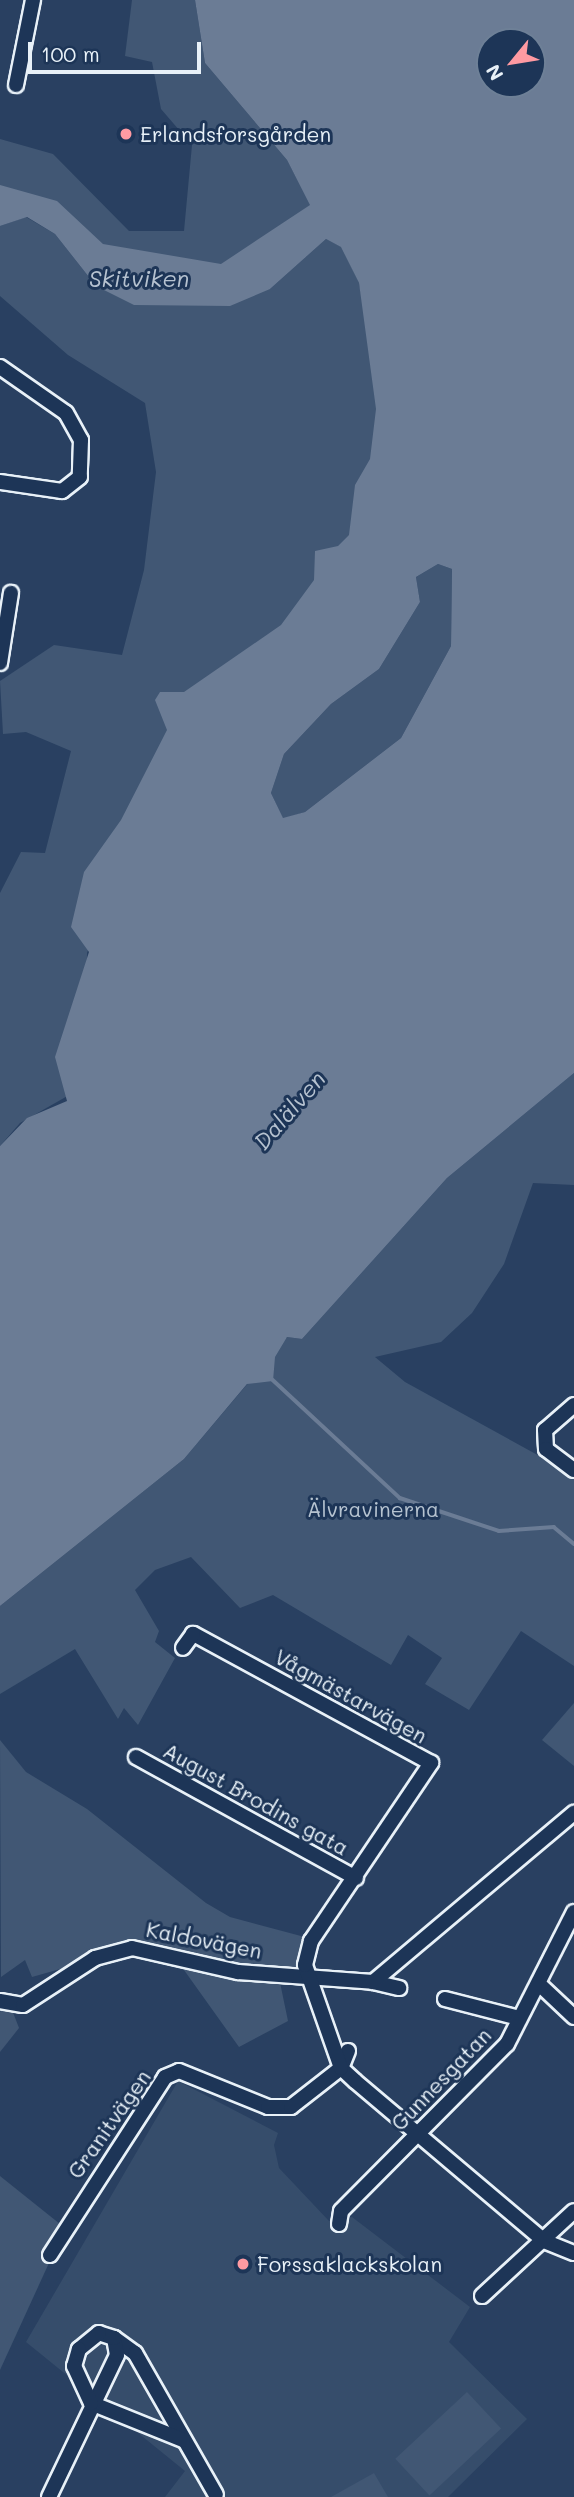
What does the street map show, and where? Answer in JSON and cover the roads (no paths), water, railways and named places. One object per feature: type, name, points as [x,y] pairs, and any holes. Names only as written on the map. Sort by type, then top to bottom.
[{"type":"street","points":[[16,85],[33,0]]},
{"type":"street","points":[[0,367],[66,413],[81,440],[80,477],[62,491],[0,482]]},
{"type":"street","points":[[0,663],[10,593]]},
{"type":"street","points":[[574,1405],[545,1430],[546,1449],[574,1470]]},
{"type":"street","name":"Vågmästarvägen","points":[[183,1648],[193,1634],[431,1763],[311,1941],[309,1977]]},
{"type":"street","name":"August Brodins gata","points":[[136,1757],[356,1878]]},
{"type":"street","points":[[373,1982],[574,1813]]},
{"type":"street","name":"Gunnesgatan","points":[[339,2224],[341,2211],[485,2070],[519,2018],[574,1912]]},
{"type":"street","name":"Kaldovägen","points":[[0,2001],[23,2005],[95,1958],[132,1948],[238,1972],[373,1982],[399,1988]]},
{"type":"street","points":[[309,1977],[341,2068],[544,2241],[574,2253]]},
{"type":"street","points":[[538,1984],[574,2017]]},
{"type":"street","points":[[445,1999],[519,2018]]},
{"type":"street","name":"Granitvägen","points":[[50,2255],[165,2077],[179,2071],[268,2107],[291,2107],[341,2068],[348,2052]]},
{"type":"street","points":[[482,2296],[574,2211]]},
{"type":"street","points":[[183,2440],[91,2403],[74,2366],[79,2348],[99,2333],[114,2338],[135,2353],[216,2496]]},
{"type":"street","points":[[53,2495],[91,2403],[117,2355],[114,2338]]},
{"type":"water","points":[[195,0],[574,0],[574,1073],[447,1178],[302,1339],[287,1337],[275,1357],[273,1381],[247,1384],[184,1459],[0,1606],[0,1146],[27,1118],[67,1101],[55,1057],[89,952],[71,927],[84,872],[121,820],[167,730],[155,700],[160,692],[184,692],[281,625],[314,580],[315,551],[338,546],[349,535],[355,485],[370,459],[376,409],[359,283],[341,247],[326,239],[270,289],[230,306],[134,305],[96,286],[55,234],[27,217],[0,226],[0,185],[57,201],[103,244],[221,264],[310,205],[287,160],[205,63]],"holes":[[[438,564],[452,569],[451,646],[401,738],[305,812],[283,818],[271,793],[284,754],[331,704],[379,669],[420,602],[416,577]]]},
{"type":"waterway","points":[[272,1379],[400,1498],[499,1531],[554,1527],[574,1544]]},
{"type":"place","name":"Erlandsforsgården","points":[[126,134]]},
{"type":"place","name":"Forssaklackskolan","points":[[243,2264]]},
{"type":"water label","name":"Skitviken","points":[[139,278]]},
{"type":"water label","name":"Dalälven","points":[[289,1110]]},
{"type":"park label","name":"Älvravinerna","points":[[373,1509]]}]
